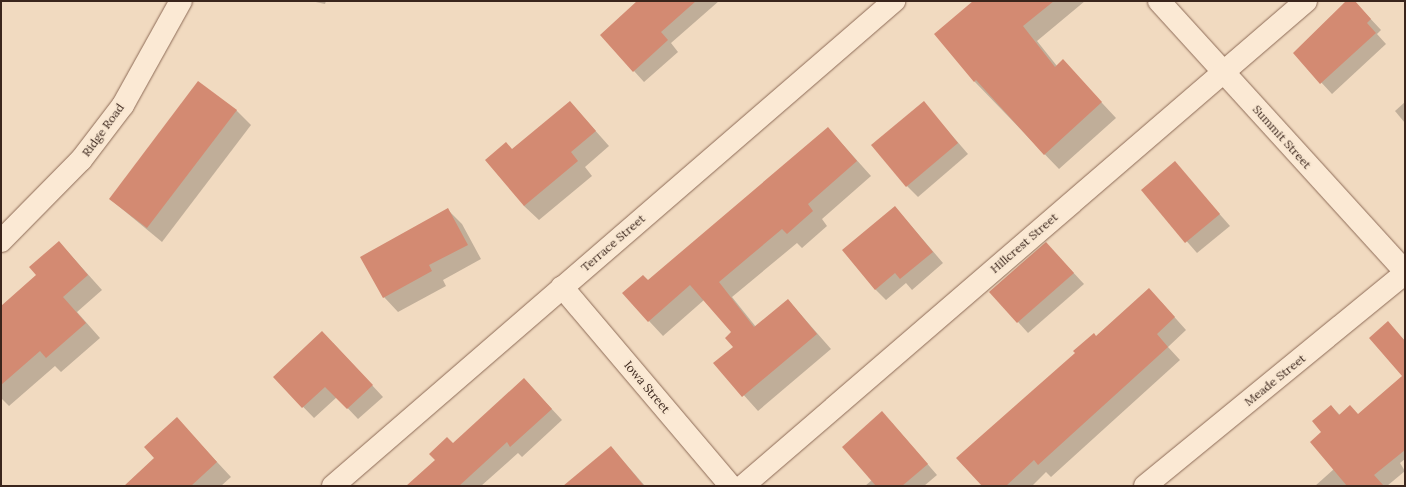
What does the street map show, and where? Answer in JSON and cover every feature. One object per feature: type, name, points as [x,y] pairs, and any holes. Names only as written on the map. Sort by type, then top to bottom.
[{"type":"street","name":"Ridge Road","points":[[1,241],[81,160],[122,105],[181,1]]},
{"type":"street","name":"Terrace Street","points":[[333,486],[894,1]]},
{"type":"street","name":"Summit Street","points":[[1159,1],[1405,272]]},
{"type":"street","name":"Hillcrest Street","points":[[743,486],[1306,1]]},
{"type":"street","name":"Meade Street","points":[[1145,486],[1405,272]]},
{"type":"street","name":"Iowa Street","points":[[562,287],[731,486]]},
{"type":"building","points":[[637,1],[696,1],[661,32],[668,40],[633,72],[600,35]]},
{"type":"building","points":[[973,1],[1054,1],[1023,26],[1055,67],[1063,59],[1102,102],[1044,155],[976,80],[974,82],[934,34]]},
{"type":"building","points":[[1346,1],[1355,1],[1371,19],[1367,23],[1376,33],[1320,84],[1293,53]]},
{"type":"building","points":[[198,81],[237,110],[147,228],[109,199]]},
{"type":"building","points":[[570,101],[596,131],[571,152],[578,161],[524,206],[485,160],[506,142],[512,149]]},
{"type":"building","points":[[924,101],[958,143],[906,187],[871,145]]},
{"type":"building","points":[[828,127],[857,161],[808,204],[813,211],[787,234],[782,229],[719,282],[754,327],[788,299],[817,334],[742,397],[713,363],[733,347],[725,338],[731,332],[690,285],[648,322],[622,293],[643,275],[648,280]]},
{"type":"building","points":[[1175,161],[1220,214],[1185,243],[1141,190]]},
{"type":"building","points":[[895,206],[933,252],[900,279],[895,273],[875,290],[842,250]]},
{"type":"building","points":[[448,208],[468,245],[429,265],[432,271],[383,298],[360,257]]},
{"type":"building","points":[[59,241],[88,275],[63,297],[86,323],[46,358],[40,351],[1,385],[1,306],[36,275],[29,267]]},
{"type":"building","points":[[1046,242],[1074,273],[1017,323],[989,292]]},
{"type":"building","points":[[1149,288],[1175,317],[1157,334],[1168,347],[1038,465],[1034,460],[1006,486],[982,486],[956,458],[1075,353],[1073,351],[1094,333],[1096,336]]},
{"type":"building","points":[[1388,321],[1405,341],[1405,450],[1374,475],[1384,486],[1347,486],[1310,442],[1321,432],[1312,421],[1331,405],[1339,415],[1350,405],[1358,414],[1402,376],[1369,338]]},
{"type":"building","points":[[322,331],[373,385],[347,409],[325,387],[302,408],[273,377]]},
{"type":"building","points":[[524,378],[552,409],[510,447],[507,442],[459,486],[406,486],[435,460],[429,454],[447,437],[453,443]]},
{"type":"building","points":[[882,411],[928,464],[902,486],[876,486],[842,447]]},
{"type":"building","points":[[177,417],[217,462],[191,486],[124,486],[154,458],[144,447]]},
{"type":"building","points":[[611,446],[644,486],[563,486]]}]
